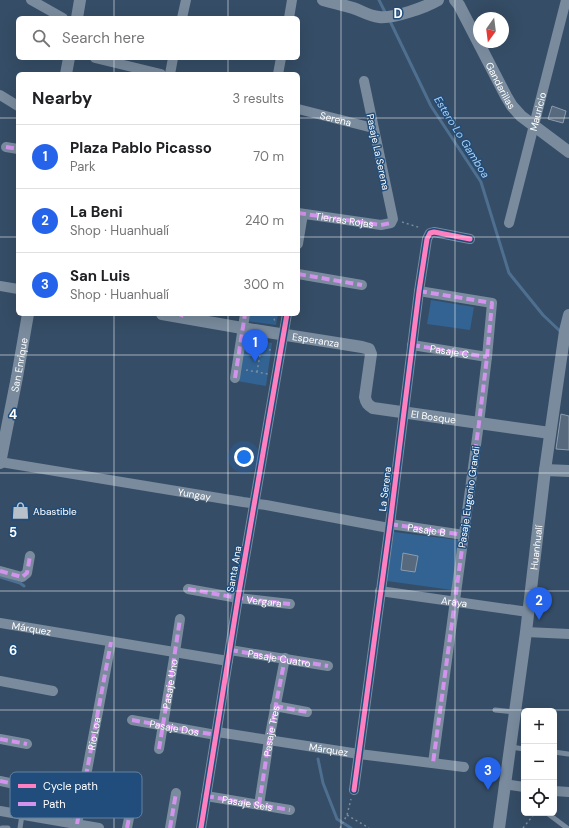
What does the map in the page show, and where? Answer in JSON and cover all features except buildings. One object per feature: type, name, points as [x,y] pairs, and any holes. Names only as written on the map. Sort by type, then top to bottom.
[{"type":"street","points":[[31,0],[59,16]]},
{"type":"street","points":[[76,16],[80,0]]},
{"type":"street","points":[[182,16],[186,0]]},
{"type":"street","points":[[289,16],[292,0]]},
{"type":"street","points":[[323,0],[354,8],[368,15],[386,18],[423,7],[438,0]]},
{"type":"street","name":"Gandarillas","points":[[455,0],[512,106],[521,116],[569,152]]},
{"type":"street","name":"Mauricio","points":[[509,224],[566,0]]},
{"type":"street","points":[[66,72],[69,60]]},
{"type":"street","points":[[103,60],[153,72]]},
{"type":"street","points":[[170,72],[174,60]]},
{"type":"street","points":[[278,72],[281,60]]},
{"type":"street","name":"Pasaje La Serena","points":[[364,81],[392,221]]},
{"type":"street","points":[[0,95],[16,105]]},
{"type":"street","name":"Serena","points":[[300,110],[373,128]]},
{"type":"street","points":[[6,147],[16,149]]},
{"type":"street","name":"Tierras Rojas","points":[[300,214],[381,225],[392,221]]},
{"type":"street","points":[[430,233],[434,232],[470,239]]},
{"type":"street","name":"La Serena","points":[[354,790],[419,291],[427,239],[430,233]]},
{"type":"street","points":[[300,274],[362,285]]},
{"type":"street","points":[[0,286],[16,289]]},
{"type":"street","name":"Pasaje Eugenio Grandi","points":[[419,291],[492,303],[479,423],[434,763]]},
{"type":"street","name":"San Enrique","points":[[0,462],[28,316]]},
{"type":"street","name":"Esperanza","points":[[182,316],[242,328],[362,347],[369,349],[371,354]]},
{"type":"street","points":[[235,373],[245,316]]},
{"type":"street","name":"Santa Ana","points":[[201,828],[238,598],[287,316]]},
{"type":"street","name":"Huanhualí","points":[[499,828],[526,632],[545,470],[567,323]]},
{"type":"street","name":"Pasaje C","points":[[412,345],[487,357]]},
{"type":"street","name":"El Bosque","points":[[371,354],[365,397],[366,402],[373,408],[550,434]]},
{"type":"street","name":"Yungay","points":[[0,462],[389,526]]},
{"type":"street","points":[[545,470],[569,471]]},
{"type":"street","name":"Pasaje B","points":[[389,526],[464,535]]},
{"type":"street","points":[[0,571],[22,577],[27,573],[30,556]]},
{"type":"street","name":"Vergara","points":[[188,589],[238,598],[290,604]]},
{"type":"street","name":"Araya","points":[[380,591],[528,612]]},
{"type":"street","name":"Pasaje Uno","points":[[160,749],[180,619]]},
{"type":"street","name":"Márquez","points":[[0,623],[228,661]]},
{"type":"street","points":[[526,632],[569,634]]},
{"type":"street","name":"Río Loa","points":[[87,772],[111,642]]},
{"type":"street","name":"Pasaje Cuatro","points":[[230,650],[328,666]]},
{"type":"street","name":"Pasaje Tres","points":[[259,805],[284,658]]},
{"type":"street","points":[[0,681],[53,691]]},
{"type":"street","points":[[275,706],[307,712]]},
{"type":"street","name":"Pasaje Dos","points":[[132,720],[216,733]]},
{"type":"street","name":"Márquez","points":[[216,733],[358,754],[464,767]]},
{"type":"street","points":[[0,739],[27,744]]},
{"type":"street","points":[[0,782],[10,784]]},
{"type":"street","points":[[504,784],[521,786]]},
{"type":"street","points":[[557,790],[569,792]]},
{"type":"street","points":[[170,828],[176,793]]},
{"type":"street","name":"Pasaje Seis","points":[[206,796],[290,810]]},
{"type":"street","points":[[0,811],[10,813]]},
{"type":"street","points":[[40,818],[99,828]]},
{"type":"street","name":"Río Loa","points":[[77,824],[78,818]]},
{"type":"street","points":[[127,828],[129,818]]},
{"type":"lane","points":[[495,710],[514,712]]},
{"type":"lane","points":[[510,747],[521,749]]},
{"type":"lane","points":[[557,752],[568,754]]},
{"type":"lane","points":[[551,816],[567,828]]},
{"type":"lane","points":[[20,828],[22,818]]},
{"type":"lane","points":[[2,828],[8,828]]},
{"type":"path","points":[[392,221],[421,228],[430,233]]},
{"type":"path","points":[[240,345],[280,352]]},
{"type":"path","points":[[258,372],[261,349]]},
{"type":"path","points":[[235,373],[258,372],[276,375]]},
{"type":"path","points":[[340,828],[347,815],[354,790]]},
{"type":"path","points":[[347,815],[369,828]]},
{"type":"path","points":[[523,828],[533,816]]},
{"type":"shaded area","points":[[431,300],[474,307],[470,330],[427,324]]},
{"type":"shaded area","points":[[247,316],[278,316],[276,325],[246,321]]},
{"type":"shaded area","points":[[244,338],[272,343],[266,386],[237,381]]},
{"type":"shaded area","points":[[394,532],[458,540],[452,590],[387,581]]},
{"type":"waterway","name":"Estero Lo Gamboa","points":[[379,0],[386,14]]},
{"type":"waterway","name":"Estero Lo Gamboa","points":[[389,19],[431,106],[481,182],[509,273],[543,315],[562,333]]},
{"type":"waterway","points":[[0,577],[20,583],[24,586]]},
{"type":"waterway","points":[[318,759],[323,783],[337,819],[351,828]]},
{"type":"marked path","points":[[6,147],[16,149]]},
{"type":"marked path","points":[[300,213],[381,225],[391,223]]},
{"type":"marked path","points":[[300,274],[362,285]]},
{"type":"marked path","points":[[419,291],[492,303],[479,423],[433,763]]},
{"type":"marked path","points":[[235,378],[245,316]]},
{"type":"marked path","points":[[412,345],[487,357]]},
{"type":"marked path","points":[[390,524],[464,535]]},
{"type":"marked path","points":[[0,571],[22,577],[27,573],[30,556]]},
{"type":"marked path","points":[[188,589],[238,598],[290,604]]},
{"type":"marked path","points":[[159,749],[180,619]]},
{"type":"marked path","points":[[87,772],[111,642]]},
{"type":"marked path","points":[[230,650],[328,666]]},
{"type":"marked path","points":[[259,805],[269,740],[285,658]]},
{"type":"marked path","points":[[275,706],[307,712]]},
{"type":"marked path","points":[[132,720],[216,735]]},
{"type":"marked path","points":[[0,739],[27,744]]},
{"type":"marked path","points":[[0,781],[10,783]]},
{"type":"marked path","points":[[170,828],[176,793]]},
{"type":"marked path","points":[[206,796],[290,810]]},
{"type":"marked path","points":[[77,824],[78,818]]},
{"type":"marked path","points":[[127,828],[129,818]]},
{"type":"cycle path","points":[[354,790],[427,239],[430,233],[434,232],[470,239]]},
{"type":"cycle path","points":[[201,828],[238,598],[287,316]]},
{"type":"place","name":"Plaza Pablo Picasso","points":[[255,362]]},
{"type":"place","name":"Abastible","points":[[20,511]]},
{"type":"place","name":"La Beni","points":[[539,620]]},
{"type":"place","name":"San Luis","points":[[488,790]]}]
